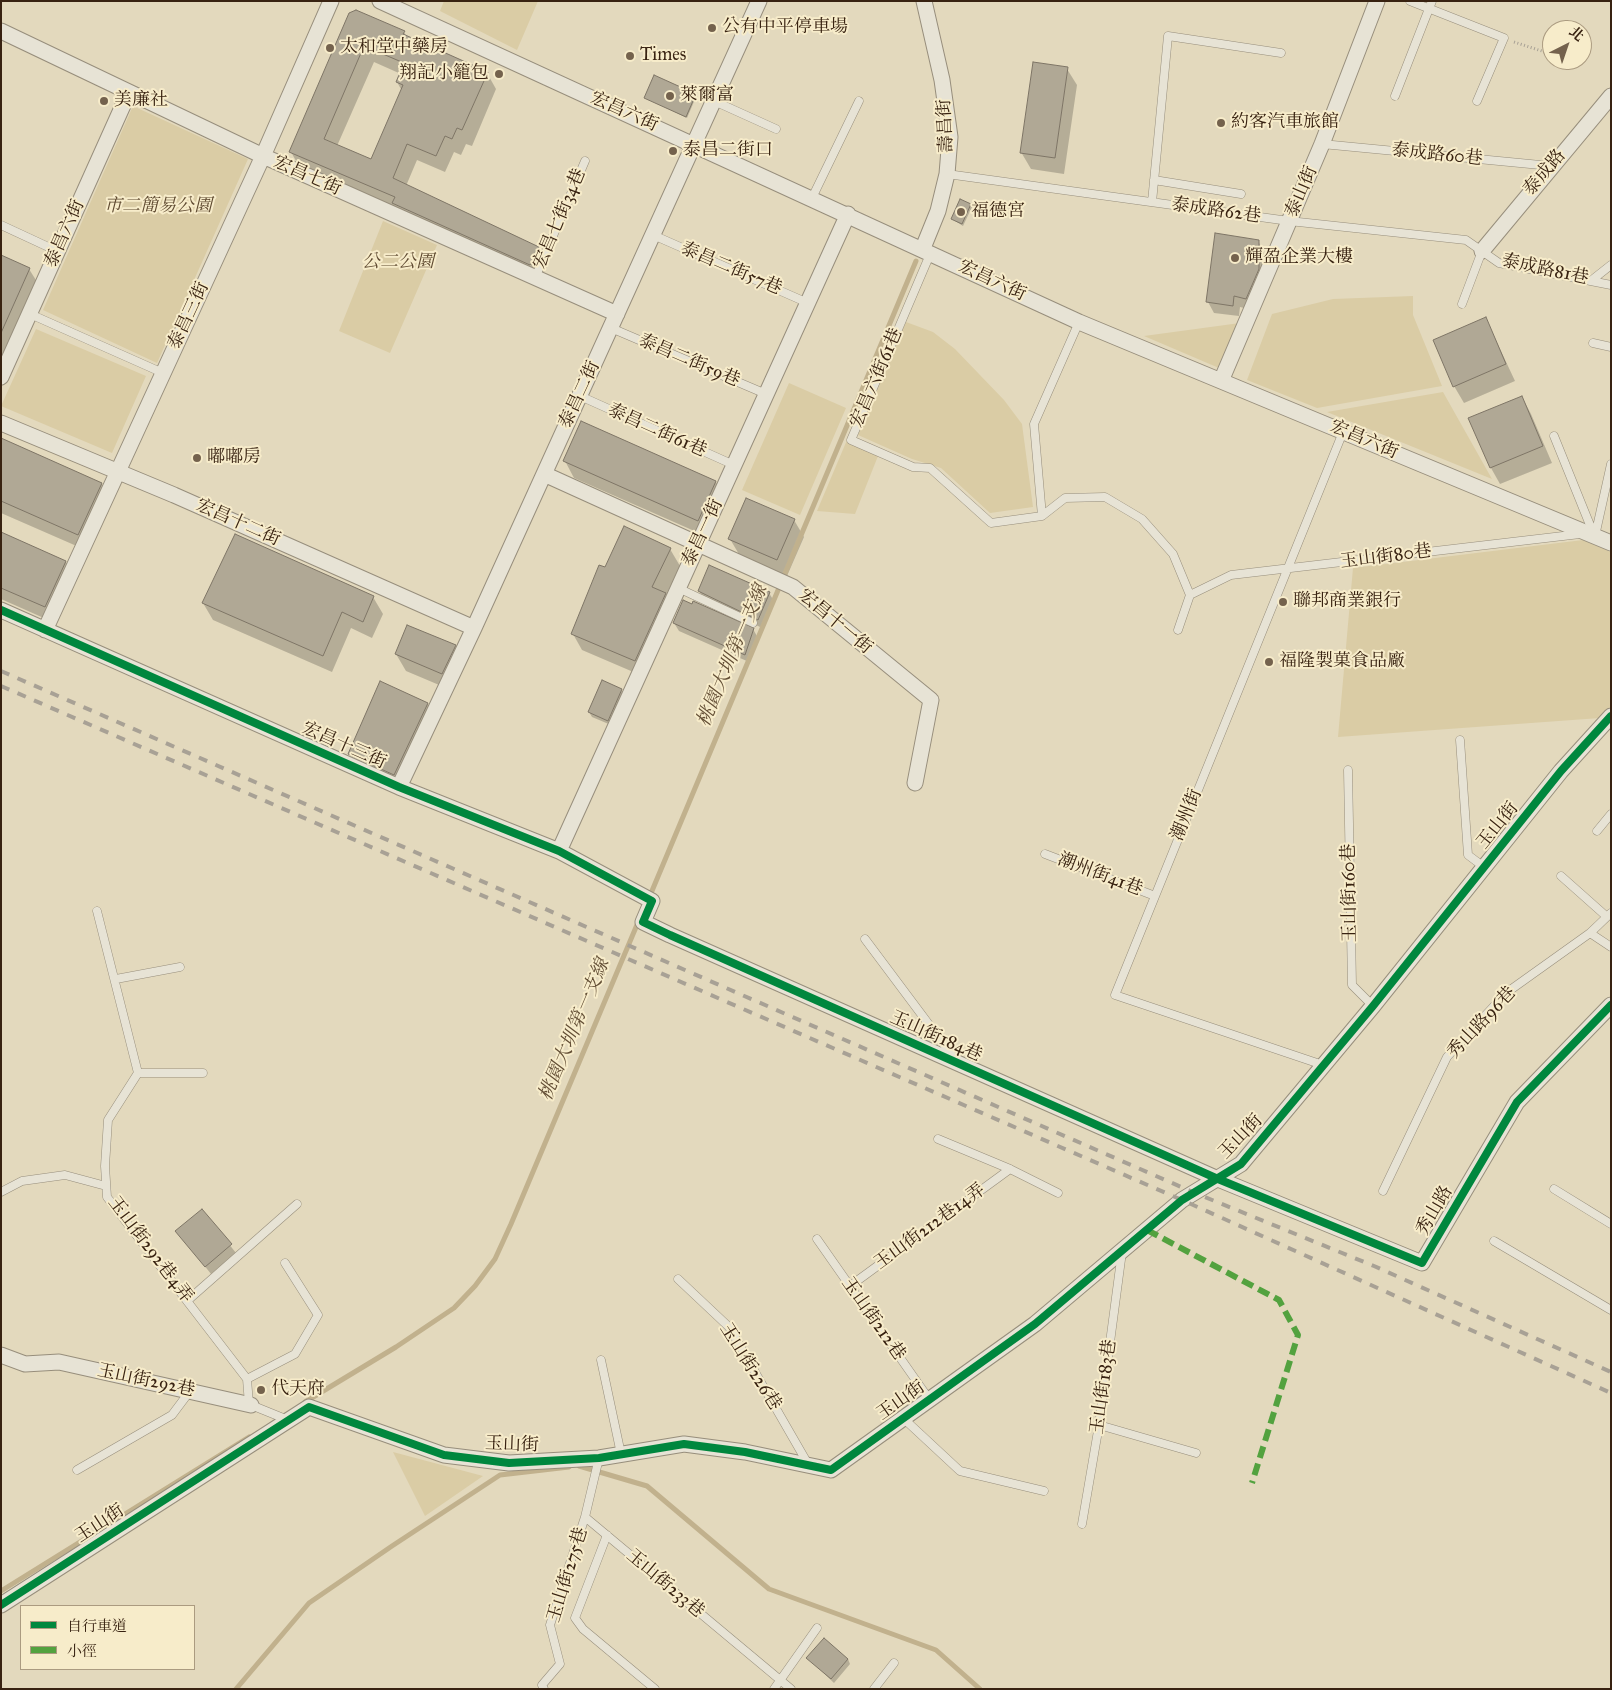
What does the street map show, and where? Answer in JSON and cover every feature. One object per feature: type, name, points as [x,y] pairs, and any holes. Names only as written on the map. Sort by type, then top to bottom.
[{"type":"street","name":"泰昌三街","points":[[45,630],[263,156],[331,1]]},
{"type":"street","name":"宏昌六街","points":[[380,1],[1080,322],[1611,543]]},
{"type":"street","name":"泰昌二街","points":[[399,787],[474,628],[759,1]]},
{"type":"street","name":"壽昌街","points":[[922,248],[938,211],[947,174],[949,127],[942,80],[924,1]]},
{"type":"street","name":"泰山街","points":[[1221,381],[1322,144],[1377,1]]},
{"type":"street","name":"宏昌七街","points":[[1,31],[263,156],[535,278],[614,321]]},
{"type":"street","name":"泰昌六街","points":[[1,377],[129,92]]},
{"type":"street","name":"泰成路","points":[[1482,252],[1551,166],[1608,103]]},
{"type":"street","name":"泰昌一街","points":[[559,851],[848,214]]},
{"type":"street","name":"宏昌十二街","points":[[1,423],[117,471],[474,628]]},
{"type":"street","name":"宏昌十一街","points":[[544,474],[782,582],[930,700],[915,783]]},
{"type":"street","name":"宏昌十三街","points":[[1,610],[399,787],[559,851],[647,898],[643,922]]},
{"type":"street","name":"玉山街","points":[[1,1605],[309,1408],[444,1455],[509,1463],[599,1460],[621,1454],[684,1444],[745,1452],[831,1470],[1035,1324],[1182,1200],[1242,1164],[1373,1006],[1561,771],[1611,716]]},
{"type":"street","name":"玉山街184巷","points":[[643,922],[1218,1179]]},
{"type":"street","name":"秀山路","points":[[1218,1179],[1422,1263],[1517,1102],[1611,1005]]},
{"type":"street","name":"玉山街292巷","points":[[1,1355],[25,1364],[60,1362],[250,1404]]},
{"type":"lane","points":[[1410,1],[1430,5],[1504,38],[1477,101]]},
{"type":"lane","points":[[1395,96],[1430,5]]},
{"type":"lane","points":[[1152,202],[1168,36],[1282,53]]},
{"type":"lane","points":[[714,101],[776,129]]},
{"type":"lane","points":[[812,198],[858,101]]},
{"type":"lane","name":"泰成路60巷","points":[[1322,144],[1551,166]]},
{"type":"lane","name":"宏昌七街34巷","points":[[535,278],[585,161]]},
{"type":"lane","name":"泰成路62巷","points":[[947,174],[1290,221],[1466,240],[1482,252]]},
{"type":"lane","points":[[1154,180],[1241,194]]},
{"type":"lane","points":[[1,225],[57,251]]},
{"type":"lane","name":"泰昌二街57巷","points":[[653,235],[808,302]]},
{"type":"lane","name":"宏昌六街61巷","points":[[922,248],[851,440],[913,467],[930,468],[991,523],[1042,516]]},
{"type":"lane","points":[[1462,304],[1482,252]]},
{"type":"lane","name":"泰成路81巷","points":[[1482,252],[1499,263],[1611,284]]},
{"type":"lane","points":[[1592,280],[1611,265]]},
{"type":"lane","points":[[30,314],[163,373]]},
{"type":"lane","name":"泰昌二街59巷","points":[[614,321],[766,394]]},
{"type":"lane","points":[[1042,516],[1034,424],[1080,322]]},
{"type":"lane","points":[[1593,343],[1611,347]]},
{"type":"lane","name":"泰昌二街61巷","points":[[580,396],[734,465]]},
{"type":"lane","name":"潮州街","points":[[1323,1065],[1115,995],[1343,432]]},
{"type":"lane","points":[[1554,436],[1591,535]]},
{"type":"lane","points":[[1591,535],[1611,464]]},
{"type":"lane","points":[[1042,516],[1065,498],[1105,497],[1142,519],[1173,554],[1190,595],[1178,630]]},
{"type":"lane","name":"玉山街80巷","points":[[1190,595],[1231,575],[1591,535]]},
{"type":"lane","points":[[678,588],[753,623]]},
{"type":"lane","points":[[1460,740],[1468,855],[1484,867]]},
{"type":"lane","name":"玉山街160巷","points":[[1348,770],[1352,985],[1373,1006]]},
{"type":"lane","points":[[1597,831],[1611,814]]},
{"type":"lane","name":"潮州街41巷","points":[[1045,854],[1155,896]]},
{"type":"lane","points":[[1561,876],[1609,914]]},
{"type":"lane","points":[[97,911],[116,979],[138,1073],[203,1072]]},
{"type":"lane","name":"秀山路96巷","points":[[1383,1191],[1447,1058],[1506,993],[1590,933],[1609,914]]},
{"type":"lane","points":[[1590,933],[1611,948]]},
{"type":"lane","points":[[865,939],[958,1064]]},
{"type":"lane","points":[[116,979],[180,967]]},
{"type":"lane","name":"玉山街292巷4弄","points":[[138,1073],[108,1120],[107,1197],[248,1379]]},
{"type":"lane","points":[[938,1139],[1010,1169],[1058,1193]]},
{"type":"lane","name":"玉山街212巷14弄","points":[[850,1286],[1010,1169]]},
{"type":"lane","points":[[1,1192],[22,1181],[65,1175],[106,1186]]},
{"type":"lane","points":[[1554,1189],[1611,1224]]},
{"type":"lane","points":[[187,1301],[297,1204]]},
{"type":"lane","name":"玉山街212巷","points":[[817,1239],[929,1399]]},
{"type":"lane","points":[[1494,1241],[1611,1310]]},
{"type":"lane","name":"玉山街183巷","points":[[1082,1524],[1099,1425],[1122,1250]]},
{"type":"lane","points":[[250,1404],[248,1379],[295,1354],[318,1315],[285,1263]]},
{"type":"lane","name":"玉山街226巷","points":[[678,1279],[729,1326],[809,1466]]},
{"type":"lane","points":[[601,1360],[621,1454]]},
{"type":"lane","points":[[77,1470],[172,1415],[190,1391]]},
{"type":"lane","name":"玉山街292巷","points":[[250,1404],[288,1420]]},
{"type":"lane","points":[[902,1418],[960,1471],[1044,1491]]},
{"type":"lane","points":[[1099,1425],[1196,1453]]},
{"type":"lane","points":[[585,1517],[599,1460]]},
{"type":"lane","name":"玉山街233巷","points":[[585,1517],[791,1689]]},
{"type":"lane","name":"玉山街275巷","points":[[543,1687],[560,1664],[550,1625],[585,1517]]},
{"type":"lane","points":[[606,1535],[575,1618],[583,1629],[655,1689]]},
{"type":"lane","points":[[774,1689],[816,1628]]},
{"type":"lane","points":[[874,1689],[894,1664]]},
{"type":"path","points":[[1504,38],[1542,51]]},
{"type":"green space","points":[[444,1],[538,1],[517,50],[440,11]]},
{"type":"green space","name":"市二簡易公園","points":[[133,106],[248,159],[157,363],[43,310]]},
{"type":"green space","name":"公二公園","points":[[383,221],[437,245],[390,353],[339,331]]},
{"type":"green space","points":[[1413,296],[1413,315],[1442,386],[1317,408],[1247,380],[1272,314],[1333,299]]},
{"type":"green space","points":[[906,322],[933,332],[955,349],[1004,400],[1022,424],[1033,507],[990,513],[941,468],[912,459],[858,435]]},
{"type":"green space","points":[[1240,323],[1219,368],[1144,336]]},
{"type":"green space","points":[[36,329],[146,376],[112,453],[1,406]]},
{"type":"green space","points":[[789,383],[846,408],[800,515],[742,490]]},
{"type":"green space","points":[[1443,392],[1492,479],[1327,412]]},
{"type":"green space","points":[[847,440],[878,456],[855,514],[817,511]]},
{"type":"green space","points":[[1583,540],[1611,552],[1611,706],[1600,718],[1338,737],[1353,568]]},
{"type":"green space","points":[[393,1452],[483,1476],[425,1516]]},
{"type":"building","points":[[356,10],[405,31],[403,34],[488,72],[462,130],[457,128],[452,139],[445,136],[436,156],[407,144],[393,178],[539,247],[530,265],[392,203],[395,197],[289,152],[349,13]],"holes":[[[364,46],[404,63],[396,82],[403,85],[371,159],[324,139]]]},
{"type":"building","points":[[1033,62],[1068,67],[1055,158],[1020,153]]},
{"type":"building","name":"萊爾富","points":[[654,75],[696,94],[686,117],[644,98]]},
{"type":"building","name":"福德宮","points":[[960,199],[971,204],[962,224],[951,219]]},
{"type":"building","name":"輝盈企業大樓","points":[[1215,233],[1259,240],[1259,269],[1246,299],[1234,296],[1233,306],[1206,302]]},
{"type":"building","points":[[1,255],[30,268],[1,333]]},
{"type":"building","points":[[1486,317],[1506,364],[1453,387],[1433,340]]},
{"type":"building","points":[[1522,396],[1543,446],[1490,468],[1468,418]]},
{"type":"building","points":[[581,421],[716,481],[698,521],[563,461]]},
{"type":"building","points":[[1,438],[102,483],[78,535],[1,501]]},
{"type":"building","points":[[746,498],[795,519],[777,560],[728,539]]},
{"type":"building","points":[[624,526],[671,548],[652,587],[666,593],[635,661],[571,634],[599,565],[605,567]]},
{"type":"building","points":[[1,532],[66,561],[45,607],[1,588]]},
{"type":"building","points":[[235,534],[374,596],[363,622],[342,612],[323,656],[202,603]]},
{"type":"building","points":[[709,565],[770,592],[758,620],[698,591]]},
{"type":"building","points":[[683,600],[692,604],[693,601],[754,628],[745,655],[673,623]]},
{"type":"building","points":[[407,625],[456,645],[442,674],[395,654]]},
{"type":"building","points":[[602,680],[622,689],[608,721],[588,712]]},
{"type":"building","points":[[380,681],[428,703],[394,775],[348,754]]},
{"type":"building","points":[[202,1209],[232,1244],[205,1267],[175,1231]]},
{"type":"building","points":[[824,1638],[848,1659],[831,1679],[806,1658]]},
{"type":"waterway","name":"桃園大圳第一支線","points":[[649,898],[916,261]]},
{"type":"waterway","name":"桃園大圳第一支線","points":[[305,1402],[396,1347],[454,1308],[475,1286],[495,1259],[639,920]]},
{"type":"waterway","name":"桃園大圳第一支線","points":[[1,1591],[249,1437]]},
{"type":"waterway","points":[[579,1466],[647,1486],[769,1589],[936,1650],[980,1689]]},
{"type":"waterway","points":[[236,1689],[309,1603],[392,1546],[500,1475],[569,1467]]},
{"type":"railway","points":[[1,671],[1195,1193],[1374,1266],[1611,1372]]},
{"type":"railway","points":[[1,686],[1182,1200],[1611,1393]]},
{"type":"marked path","points":[[1147,1230],[1279,1300],[1298,1335],[1252,1483]]},
{"type":"cycle path","points":[[1,610],[399,787],[559,851],[652,901],[643,922],[670,935],[1218,1179],[1422,1263],[1517,1102],[1611,1005]]},
{"type":"cycle path","points":[[1,1605],[309,1407],[444,1455],[509,1463],[599,1458],[684,1444],[745,1452],[831,1470],[1035,1324],[1182,1200],[1241,1164],[1373,1006],[1561,771],[1611,716]]},
{"type":"place","name":"公有中平停車場","points":[[712,28]]},
{"type":"place","name":"太和堂中藥房","points":[[330,48]]},
{"type":"place","name":"Times","points":[[630,56]]},
{"type":"place","name":"翔記小籠包","points":[[499,74]]},
{"type":"place","name":"萊爾富","points":[[670,96]]},
{"type":"place","name":"美廉社","points":[[104,101]]},
{"type":"place","name":"約客汽車旅館","points":[[1221,123]]},
{"type":"place","name":"泰昌二街口","points":[[673,151]]},
{"type":"place","name":"福德宮","points":[[961,212]]},
{"type":"place","name":"輝盈企業大樓","points":[[1235,258]]},
{"type":"place","name":"嘟嘟房","points":[[197,458]]},
{"type":"place","name":"聯邦商業銀行","points":[[1283,602]]},
{"type":"place","name":"福隆製菓食品廠","points":[[1269,662]]},
{"type":"place","name":"代天府","points":[[261,1390]]}]
